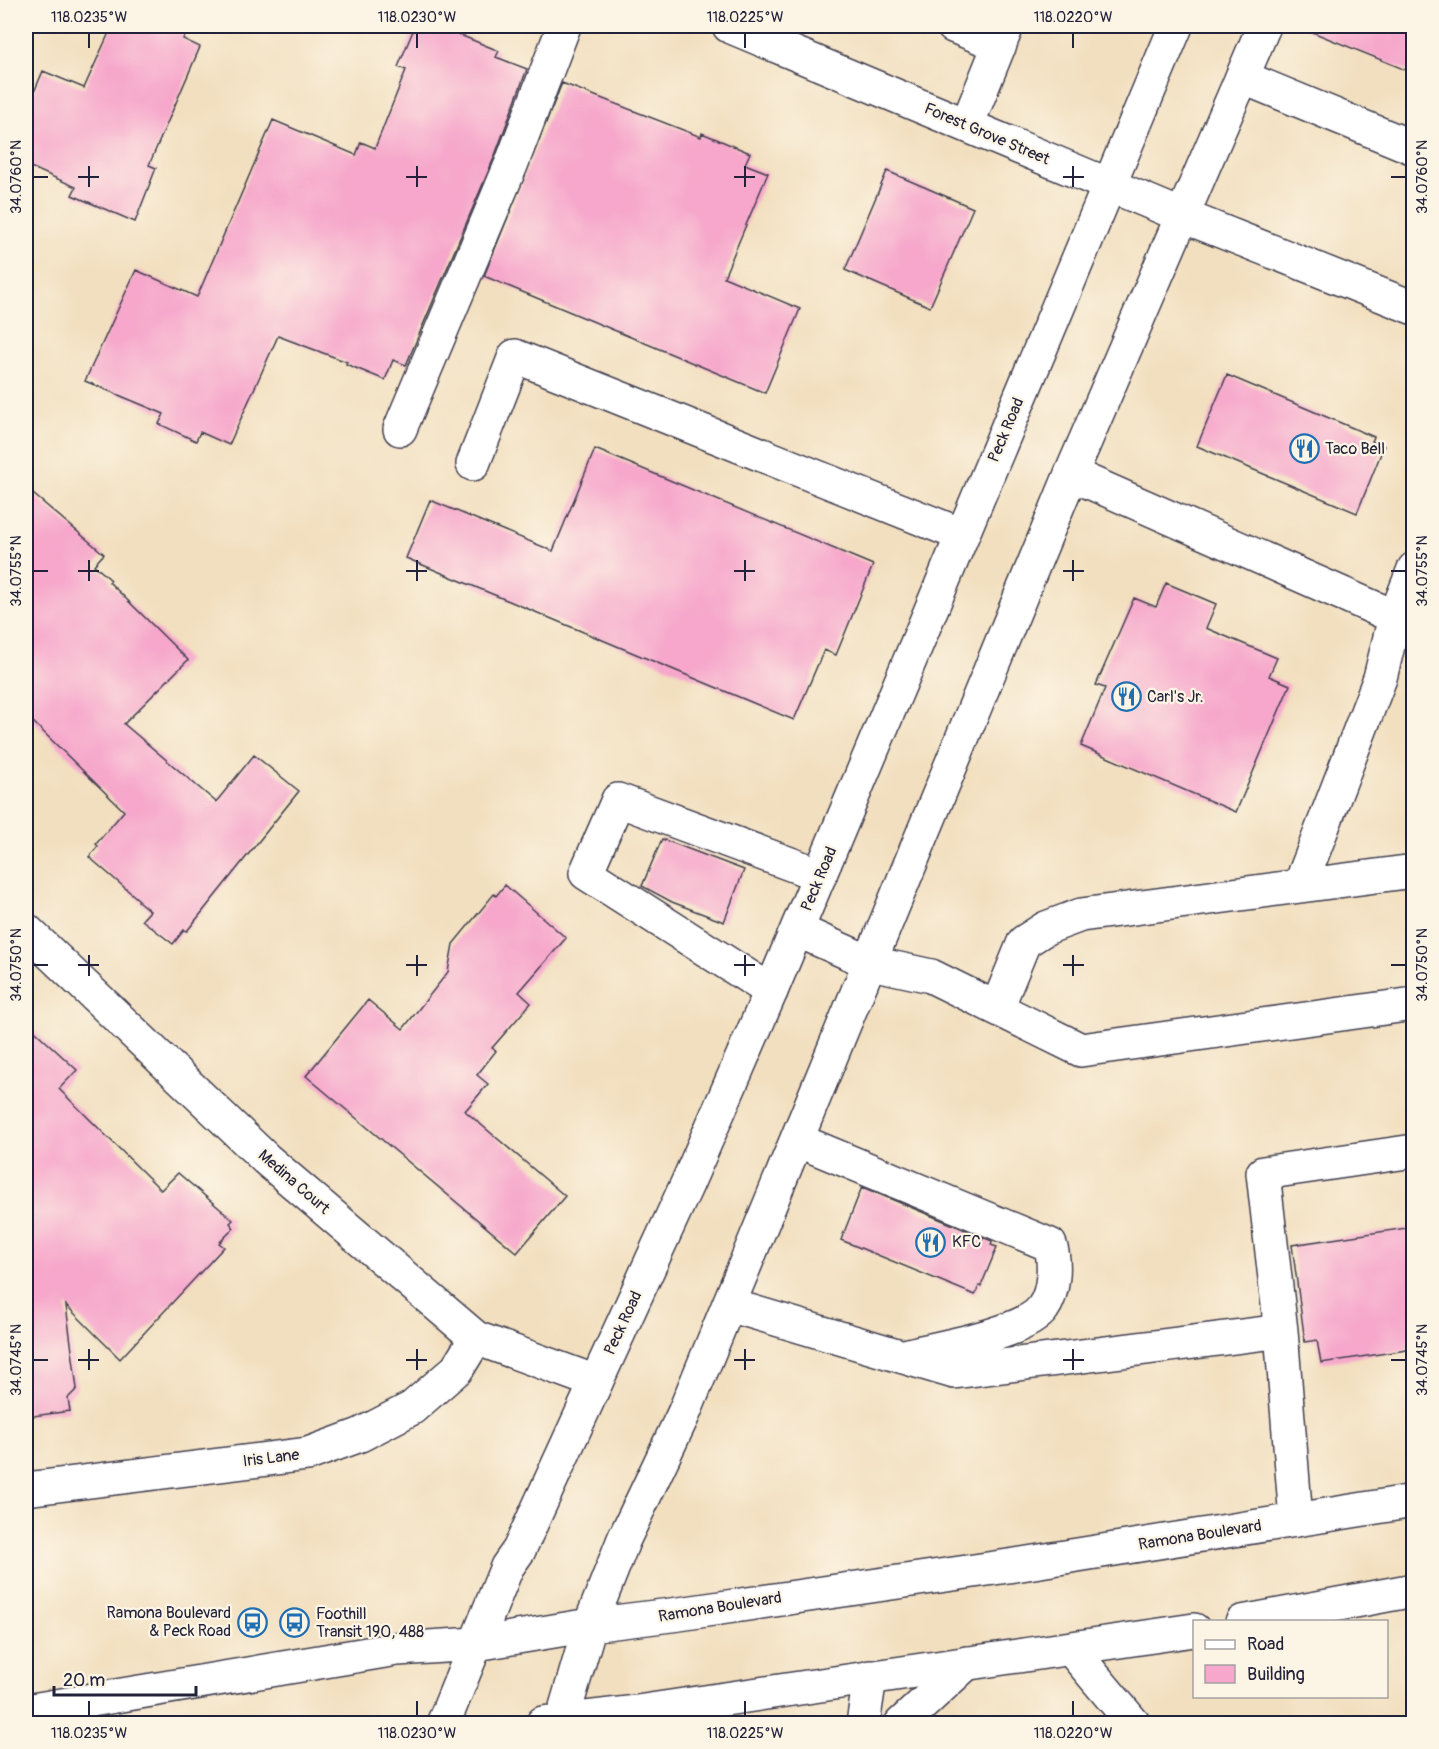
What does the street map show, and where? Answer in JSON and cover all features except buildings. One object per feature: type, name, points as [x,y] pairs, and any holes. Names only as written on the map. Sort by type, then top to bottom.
[{"type":"main road","points":[[400,429],[511,165],[564,26]]},
{"type":"main road","name":"Forest Grove Street","points":[[729,26],[1183,216],[1413,308]]},
{"type":"main road","points":[[953,26],[1004,35],[967,125]]},
{"type":"main road","name":"Peck Road","points":[[443,1724],[507,1567],[519,1550],[688,1182],[771,991],[1176,26]]},
{"type":"main road","points":[[1193,1630],[555,1723],[624,1539],[684,1413],[1071,474],[1264,26]]},
{"type":"main road","points":[[1242,77],[1413,148]]},
{"type":"main road","points":[[472,464],[515,356],[962,536]]},
{"type":"main road","points":[[1071,474],[1404,621]]},
{"type":"main road","points":[[1300,886],[1404,621],[1413,569]]},
{"type":"main road","points":[[771,991],[586,873],[618,800],[820,875]]},
{"type":"main road","points":[[997,1008],[1024,942],[1046,928],[1081,915],[1413,871]]},
{"type":"main road","points":[[797,930],[871,963],[931,976],[1081,1050],[1413,1004]]},
{"type":"main road","name":"Medina Court","points":[[30,945],[266,1159],[476,1338],[596,1382]]},
{"type":"main road","points":[[797,1140],[1050,1245],[1053,1255],[1052,1287],[1043,1309],[1013,1329],[902,1356]]},
{"type":"main road","points":[[1296,1520],[1281,1331],[1263,1173],[1413,1151]]},
{"type":"main road","points":[[729,1305],[954,1371],[1281,1331]]},
{"type":"main road","name":"Iris Lane","points":[[26,1489],[309,1454],[360,1435],[412,1408],[457,1369],[476,1338]]},
{"type":"main road","name":"Ramona Boulevard","points":[[26,1711],[397,1649],[476,1644],[590,1625],[1015,1565],[1413,1501]]},
{"type":"main road","points":[[1253,1620],[1413,1590]]},
{"type":"main road","points":[[1071,1649],[1134,1724]]},
{"type":"main road","points":[[901,1724],[968,1663]]},
{"type":"main road","points":[[863,1724],[870,1677]]},
{"type":"place","name":"Taco Bell","points":[[1304,449]]},
{"type":"place","name":"Carl's Jr.","points":[[1126,697]]},
{"type":"place","name":"KFC","points":[[931,1242]]},
{"type":"place","name":"Ramona Boulevard & Peck Road","points":[[252,1622]]},
{"type":"place","name":"Foothill Transit 190, 488","points":[[295,1623]]}]
